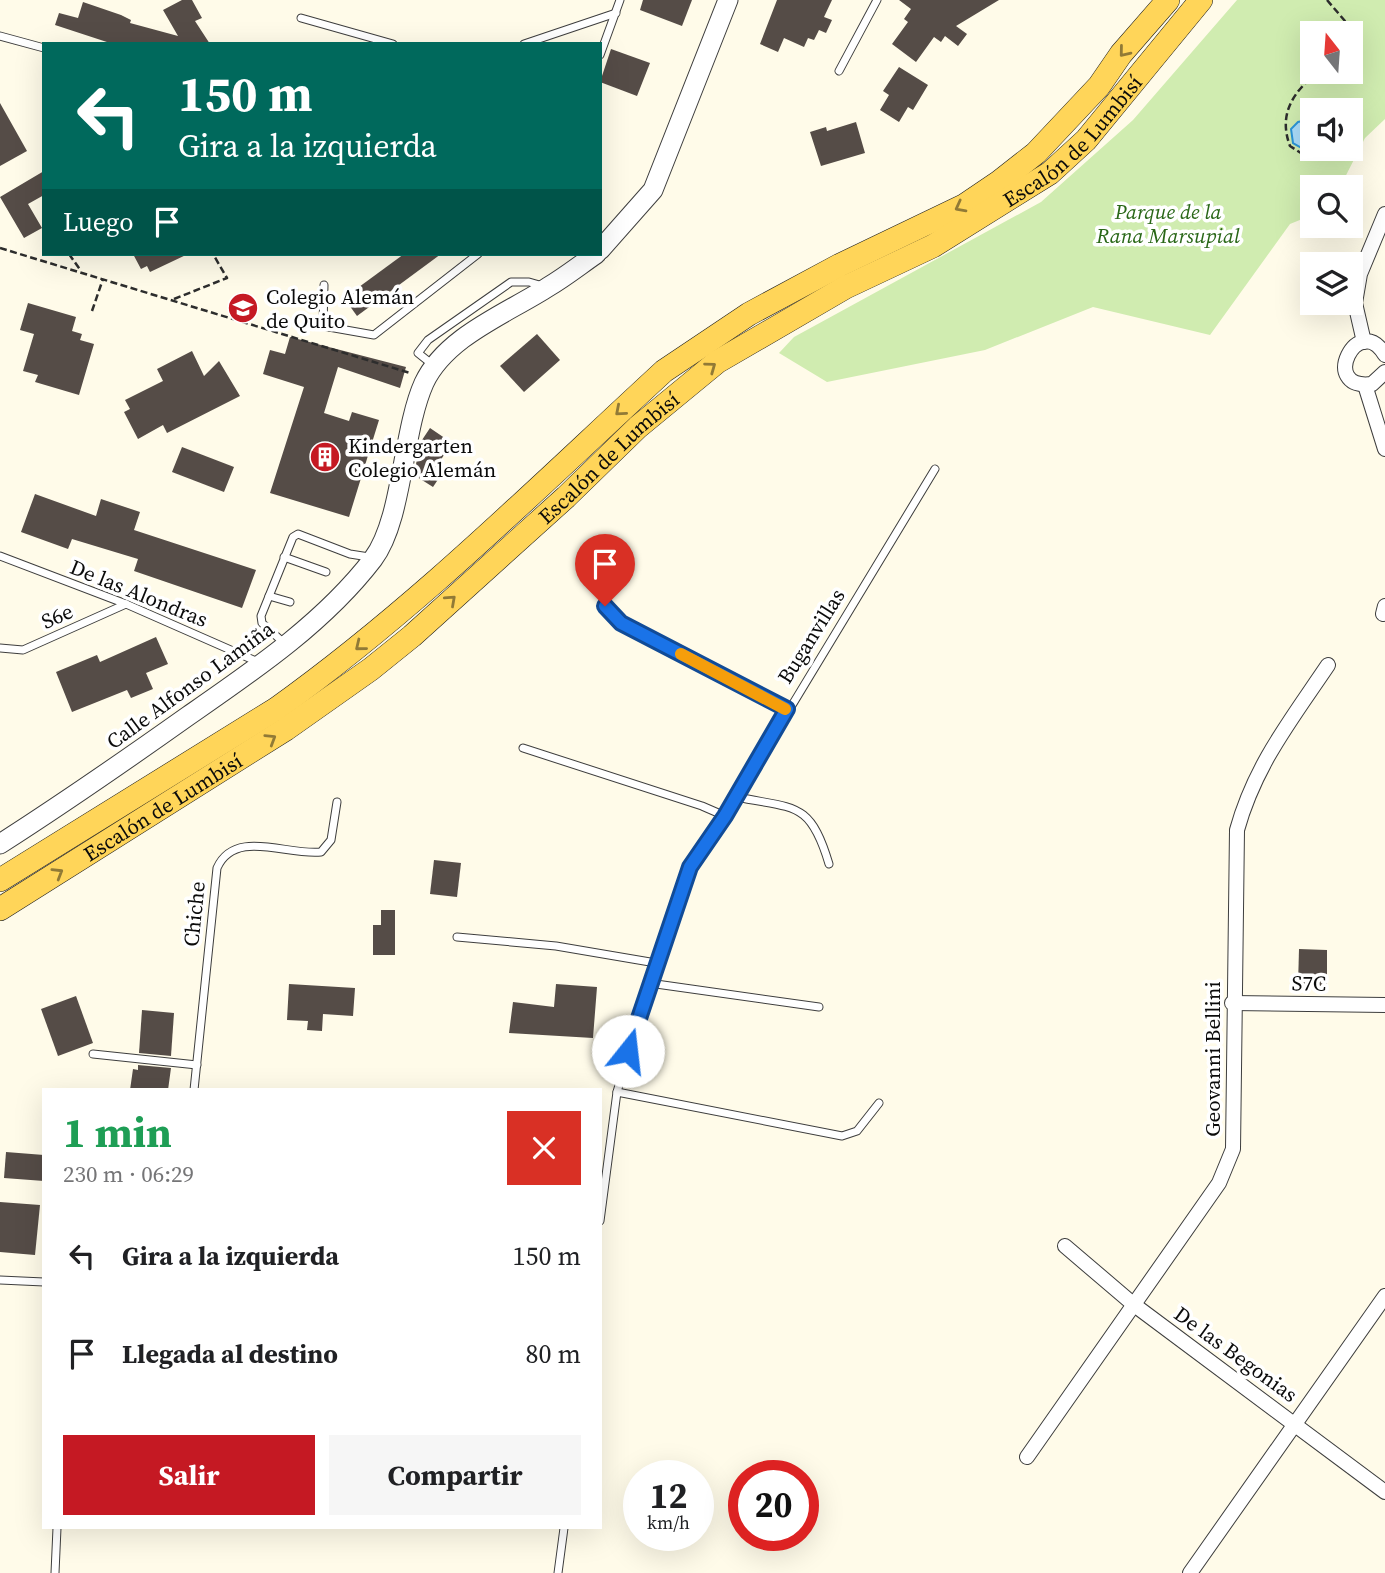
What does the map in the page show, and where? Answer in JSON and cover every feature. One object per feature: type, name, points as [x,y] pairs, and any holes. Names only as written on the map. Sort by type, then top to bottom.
[{"type":"main road","name":"Escalón de Lumbisí","points":[[0,880],[276,709],[320,678],[438,581],[664,371],[706,341],[796,288],[965,205],[999,182],[1036,153],[1090,95],[1168,0]]},
{"type":"main road","name":"Escalón de Lumbisí","points":[[0,909],[286,729],[371,669],[412,636],[566,498],[638,427],[717,362],[846,287],[933,246],[1051,173],[1086,140],[1201,0]]},
{"type":"street","points":[[604,243],[653,190],[728,0]]},
{"type":"street","points":[[1364,342],[1355,303],[1360,274],[1384,220]]},
{"type":"street","name":"Calle Alfonso Lamiña","points":[[0,844],[263,664],[374,558],[387,534],[416,403],[425,380],[436,366],[485,322],[547,288],[593,256]]},
{"type":"street","points":[[1385,355],[1377,346],[1364,342],[1351,348],[1345,368],[1352,380],[1366,385],[1378,381],[1385,373]]},
{"type":"street","points":[[1366,385],[1385,449]]},
{"type":"street","name":"Geovanni Bellini","points":[[1027,1457],[1219,1183],[1233,1149],[1237,830],[1244,805],[1268,754],[1328,665]]},
{"type":"street","name":"S7C","points":[[1233,1003],[1385,1005]]},
{"type":"street","name":"De las Begonias","points":[[1065,1247],[1133,1304],[1385,1492]]},
{"type":"street","points":[[1190,1573],[1385,1296]]},
{"type":"lane","points":[[602,50],[620,0]]},
{"type":"lane","points":[[839,71],[877,0]]},
{"type":"lane","points":[[529,42],[616,13]]},
{"type":"lane","points":[[301,18],[386,42]]},
{"type":"lane","points":[[0,36],[42,47]]},
{"type":"lane","points":[[324,285],[323,326],[374,335],[475,256]]},
{"type":"lane","name":"Buganvillas","points":[[602,1206],[617,1092],[649,983],[690,867],[725,816],[787,709],[935,469]]},
{"type":"lane","points":[[285,645],[262,623],[261,615],[293,537],[298,534],[350,554],[374,558]]},
{"type":"lane","name":"De las Alondras","points":[[0,556],[126,604],[263,664]]},
{"type":"lane","points":[[284,557],[326,572]]},
{"type":"lane","points":[[269,596],[290,602]]},
{"type":"lane","name":"S6e","points":[[0,648],[23,650],[126,604]]},
{"type":"lane","points":[[605,606],[621,623],[787,709]]},
{"type":"lane","points":[[523,748],[702,806],[725,816]]},
{"type":"lane","points":[[737,796],[796,808],[814,826],[829,864]]},
{"type":"lane","name":"Chiche","points":[[194,1088],[217,868],[222,857],[233,849],[247,846],[321,852],[331,840],[337,802]]},
{"type":"lane","points":[[457,937],[556,946],[656,963]]},
{"type":"lane","points":[[649,983],[819,1007]]},
{"type":"lane","points":[[93,1054],[197,1065]]},
{"type":"lane","points":[[617,1092],[842,1136],[857,1130],[879,1103]]},
{"type":"lane","points":[[0,1280],[42,1282]]},
{"type":"lane","points":[[55,1573],[57,1529]]},
{"type":"lane","points":[[558,1573],[564,1529]]},
{"type":"path","points":[[1327,0],[1347,21]]},
{"type":"path","points":[[1300,152],[1290,146],[1285,120],[1290,99],[1306,84]]},
{"type":"path","points":[[0,247],[411,373]]},
{"type":"path","points":[[70,256],[81,271]]},
{"type":"path","points":[[174,299],[227,278],[214,256]]},
{"type":"path","points":[[92,311],[103,279]]},
{"type":"green space","name":"Parque de la Rana Marsupial","points":[[1237,0],[1385,0],[1385,119],[1363,142],[1363,98],[1300,98],[1300,161],[1353,161],[1346,175],[1300,175],[1300,220],[1290,224],[1210,335],[1093,307],[985,350],[827,382],[779,353],[794,337],[1041,202],[1133,120]]},
{"type":"water","points":[[1298,122],[1300,147],[1293,143],[1291,129]]},
{"type":"building","points":[[182,0],[192,0],[202,18],[195,21],[209,42],[107,42],[55,25],[59,13],[78,18],[83,2],[121,15],[131,20],[130,23],[178,36],[163,10]]},
{"type":"building","points":[[643,0],[692,0],[682,26],[640,10]]},
{"type":"building","points":[[777,0],[832,0],[824,17],[832,20],[826,33],[819,30],[814,40],[808,38],[804,47],[784,38],[778,52],[760,44]]},
{"type":"building","points":[[899,0],[999,0],[956,26],[967,34],[958,46],[945,36],[941,42],[934,37],[916,62],[892,44],[908,22],[904,19],[911,9]]},
{"type":"building","points":[[611,49],[650,63],[637,96],[602,83]]},
{"type":"building","points":[[899,67],[928,85],[913,110],[908,107],[899,122],[880,110],[889,95],[883,91]]},
{"type":"building","points":[[0,103],[27,151],[0,166]]},
{"type":"building","points":[[856,122],[865,153],[821,166],[810,132],[826,127],[827,131]]},
{"type":"building","points":[[42,172],[42,196],[28,204],[42,228],[24,238],[0,197]]},
{"type":"building","points":[[134,256],[184,256],[150,272],[147,266],[141,269]]},
{"type":"building","points":[[401,256],[438,256],[357,316],[344,298]]},
{"type":"building","points":[[28,303],[76,317],[72,331],[82,334],[80,340],[94,344],[79,395],[35,382],[38,375],[23,371],[34,334],[20,330]]},
{"type":"building","points":[[537,334],[560,360],[524,392],[500,366]]},
{"type":"building","name":"Kindergarten Colegio Alemán","points":[[290,337],[406,367],[400,388],[338,367],[324,413],[349,421],[352,412],[379,420],[349,517],[270,493],[304,387],[263,374],[270,350],[285,354]]},
{"type":"building","points":[[192,351],[204,376],[219,361],[240,396],[167,433],[163,425],[138,439],[124,412],[130,409],[125,400],[163,381],[157,369]]},
{"type":"building","points":[[430,428],[452,443],[436,467],[443,472],[433,487],[414,475],[420,443]]},
{"type":"building","points":[[182,447],[234,467],[224,492],[172,472]]},
{"type":"building","points":[[35,494],[96,516],[101,499],[140,512],[134,530],[256,570],[242,608],[134,571],[138,559],[72,539],[68,549],[21,532]]},
{"type":"building","points":[[156,637],[168,664],[146,673],[153,689],[131,698],[127,690],[72,712],[56,672],[97,655],[100,662]]},
{"type":"building","points":[[434,860],[461,863],[457,897],[430,894]]},
{"type":"building","points":[[381,910],[395,910],[395,955],[373,955],[373,925],[381,925]]},
{"type":"building","points":[[1299,949],[1327,950],[1327,986],[1298,986]]},
{"type":"building","points":[[289,984],[355,988],[353,1016],[323,1014],[322,1031],[307,1030],[308,1021],[287,1020]]},
{"type":"building","points":[[556,984],[597,987],[593,1038],[509,1033],[513,1002],[554,1007]]},
{"type":"building","points":[[76,996],[93,1043],[58,1056],[41,1009]]},
{"type":"building","points":[[142,1010],[174,1013],[171,1056],[139,1053]]},
{"type":"building","points":[[138,1065],[171,1068],[168,1088],[130,1088],[133,1069],[138,1070]]},
{"type":"building","points":[[6,1152],[42,1155],[42,1181],[4,1178]]},
{"type":"building","points":[[0,1202],[40,1205],[35,1255],[0,1252]]},
{"type":"slow traffic","points":[[681,654],[785,709]]},
{"type":"place","name":"Colegio Alemán de Quito","points":[[243,308]]},
{"type":"place","name":"Kindergarten Colegio Alemán","points":[[325,457]]},
{"type":"route","points":[[605,606],[621,623],[787,709],[725,816],[690,867],[628,1051]]}]
